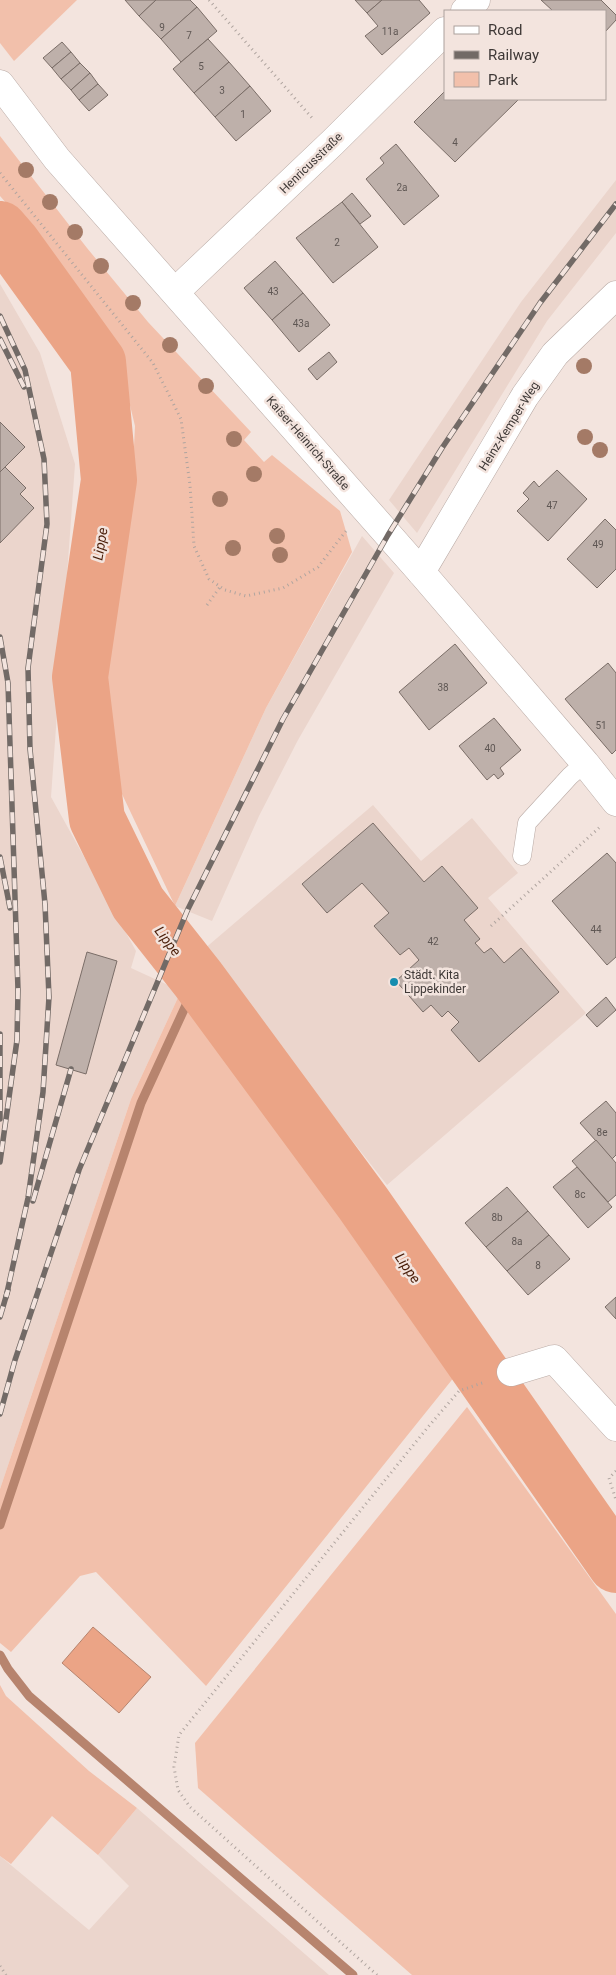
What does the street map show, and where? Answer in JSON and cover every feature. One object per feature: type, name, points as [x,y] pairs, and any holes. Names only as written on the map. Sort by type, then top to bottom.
[{"type":"street","points":[[466,10],[476,0]]},
{"type":"street","name":"Henricusstraße","points":[[175,292],[333,142],[444,32]]},
{"type":"street","name":"Kaiser-Heinrich-Straße","points":[[0,84],[57,159],[421,572],[585,763],[609,813]]},
{"type":"street","name":"Heinz-Kemper-Weg","points":[[421,572],[525,396],[556,354],[616,295]]},
{"type":"street","points":[[511,1372],[554,1359],[616,1427]]},
{"type":"lane","points":[[522,856],[527,823],[570,776],[585,763]]},
{"type":"path","points":[[209,0],[333,142]]},
{"type":"path","points":[[0,173],[153,363],[181,419],[190,485],[194,546],[209,579],[225,590],[246,596],[283,588],[318,567],[364,508]]},
{"type":"path","points":[[207,606],[220,587]]},
{"type":"path","points":[[491,926],[609,813]]},
{"type":"path","points":[[377,1975],[190,1807],[178,1790],[174,1767],[179,1735],[459,1391],[511,1372]]},
{"type":"path","points":[[616,1471],[609,1478],[616,1500]]},
{"type":"path","points":[[0,1966],[6,1975]]},
{"type":"shaded area","points":[[616,180],[616,233],[547,321],[417,533],[389,500],[521,302]]},
{"type":"shaded area","points":[[0,284],[40,353],[75,464],[51,797],[136,951],[131,968],[181,991],[131,1099],[0,1489]]},
{"type":"shaded area","points":[[362,536],[394,573],[298,740],[259,816],[212,921],[175,906],[266,708]]},
{"type":"shaded area","name":"Städt. Kita Lippekinder","points":[[373,805],[421,861],[472,818],[518,873],[488,898],[586,1013],[387,1185],[203,950]]},
{"type":"shaded area","points":[[93,1627],[151,1677],[119,1713],[62,1663]]},
{"type":"shaded area","points":[[137,1808],[329,1975],[0,1975],[0,1856],[89,1930],[129,1886],[98,1855]]},
{"type":"green space","points":[[0,0],[77,0],[14,61],[0,43]]},
{"type":"green space","points":[[0,136],[87,248],[148,322],[251,432],[244,440],[264,462],[272,455],[340,511],[352,552],[266,708],[175,906],[122,794],[98,708],[104,636],[115,572],[131,506],[135,426],[122,372],[86,301],[30,230],[0,196]]},
{"type":"green space","points":[[181,991],[211,1024],[455,1376],[206,1686],[96,1572],[80,1576],[11,1652],[0,1643],[0,1489],[131,1099]]},
{"type":"green space","points":[[467,1407],[616,1614],[616,1975],[412,1975],[198,1788],[195,1743]]},
{"type":"green space","points":[[0,1685],[6,1696],[89,1771],[137,1808],[98,1855],[52,1816],[11,1864],[0,1856]]},
{"type":"building","points":[[125,0],[156,0],[139,16]]},
{"type":"building","points":[[156,0],[190,0],[197,7],[161,39],[139,16]]},
{"type":"building","points":[[355,0],[382,0],[367,13]]},
{"type":"building","points":[[382,0],[419,0],[430,13],[382,55],[365,36],[378,26],[367,13]]},
{"type":"building","points":[[541,0],[601,0],[616,15],[616,20],[606,31],[606,10],[552,10]]},
{"type":"building","points":[[197,7],[217,31],[181,62],[161,39]]},
{"type":"building","points":[[208,39],[229,62],[194,93],[173,69]]},
{"type":"building","points":[[62,42],[71,52],[52,68],[43,58]]},
{"type":"building","points":[[71,52],[80,63],[61,79],[52,68]]},
{"type":"building","points":[[229,62],[250,86],[215,117],[194,93]]},
{"type":"building","points":[[80,63],[90,73],[71,90],[61,79]]},
{"type":"building","points":[[90,73],[98,84],[79,100],[71,90]]},
{"type":"building","points":[[98,84],[108,95],[89,111],[79,100]]},
{"type":"building","points":[[250,86],[271,111],[236,141],[215,117]]},
{"type":"building","points":[[444,92],[444,100],[518,100],[455,162],[414,122]]},
{"type":"building","points":[[396,144],[439,196],[404,225],[366,179],[384,163],[380,158]]},
{"type":"building","points":[[352,193],[371,216],[360,224],[342,202]]},
{"type":"building","points":[[342,202],[378,247],[333,283],[296,238]]},
{"type":"building","points":[[275,261],[303,293],[272,320],[244,288]]},
{"type":"building","points":[[303,293],[330,325],[299,352],[272,320]]},
{"type":"building","points":[[329,352],[337,362],[317,380],[308,369]]},
{"type":"building","points":[[0,422],[25,447],[0,472]]},
{"type":"building","points":[[5,467],[26,488],[20,494],[34,508],[0,543],[0,472]]},
{"type":"building","points":[[557,470],[587,499],[548,541],[517,511],[529,499],[523,493],[534,481],[539,487]]},
{"type":"building","points":[[605,519],[616,530],[616,569],[597,588],[567,559]]},
{"type":"building","points":[[455,644],[487,683],[429,730],[399,692]]},
{"type":"building","points":[[608,663],[616,673],[616,750],[612,754],[565,699]]},
{"type":"building","points":[[494,718],[521,750],[500,768],[504,774],[498,779],[494,774],[487,780],[459,746]]},
{"type":"building","points":[[373,823],[424,882],[442,866],[478,908],[464,920],[480,939],[475,943],[484,953],[491,948],[504,963],[521,948],[559,992],[479,1062],[451,1030],[459,1022],[448,1011],[442,1017],[431,1005],[423,1012],[396,981],[419,960],[409,948],[400,955],[374,926],[389,913],[362,883],[327,913],[302,884]]},
{"type":"building","points":[[607,853],[616,863],[616,957],[607,965],[552,901]]},
{"type":"building","points":[[87,952],[117,961],[86,1074],[56,1065]]},
{"type":"building","points":[[606,997],[616,1010],[597,1027],[586,1015]]},
{"type":"building","points":[[606,1101],[616,1113],[616,1155],[612,1159],[580,1123]]},
{"type":"building","points":[[596,1140],[616,1163],[616,1195],[608,1202],[572,1161]]},
{"type":"building","points":[[577,1167],[612,1207],[588,1228],[553,1187]]},
{"type":"building","points":[[507,1187],[528,1211],[486,1247],[465,1223]]},
{"type":"building","points":[[528,1211],[549,1235],[507,1271],[486,1247]]},
{"type":"building","points":[[549,1235],[570,1259],[528,1295],[507,1271]]},
{"type":"building","points":[[616,1297],[616,1319],[605,1307]]},
{"type":"waterway","name":"Lippe","points":[[0,229],[13,244],[98,362],[109,480],[80,677],[97,819],[138,903],[198,979],[363,1203],[616,1565]]},
{"type":"waterway","points":[[0,1525],[141,1103],[198,979]]},
{"type":"waterway","points":[[0,1655],[8,1669],[29,1696],[353,1975]]},
{"type":"railway","points":[[0,1414],[15,1360],[79,1170],[188,909],[283,719],[388,535],[442,448],[540,303],[616,204]]},
{"type":"railway","points":[[0,316],[25,370],[44,459],[47,524],[28,668],[30,749],[45,904],[49,997],[43,1092],[28,1198],[6,1297]]},
{"type":"railway","points":[[0,339],[24,387]]},
{"type":"railway","points":[[0,637],[8,683],[18,990],[17,1040],[0,1162]]},
{"type":"railway","points":[[0,857],[10,908]]},
{"type":"railway","points":[[0,1034],[0,1119]]},
{"type":"railway","points":[[33,1201],[71,1069]]},
{"type":"railway","points":[[0,1317],[8,1290]]},
{"type":"place","name":"Städt. Kita Lippekinder","points":[[394,982]]}]
